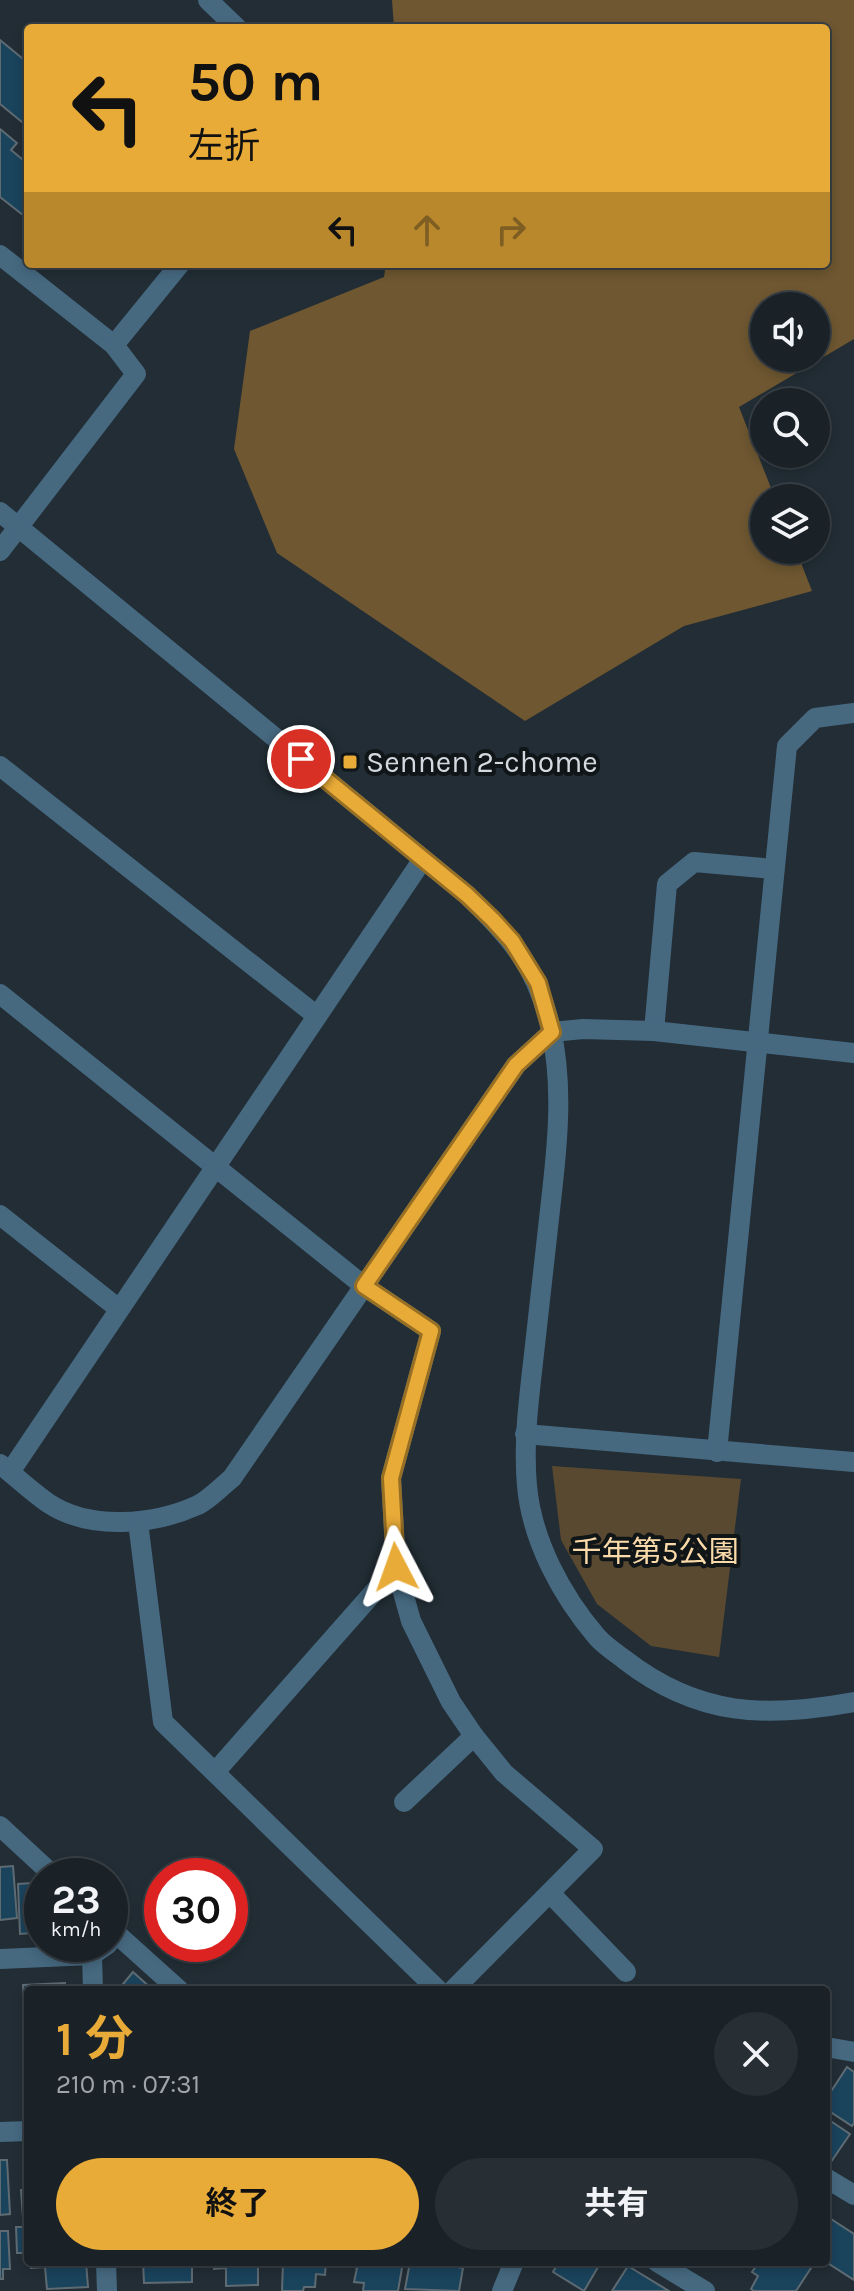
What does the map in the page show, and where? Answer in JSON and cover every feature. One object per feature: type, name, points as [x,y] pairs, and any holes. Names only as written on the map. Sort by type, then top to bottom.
[{"type":"street","points":[[208,0],[233,24]]},
{"type":"street","points":[[0,255],[114,345],[136,374],[0,551]]},
{"type":"street","points":[[114,345],[177,268]]},
{"type":"street","points":[[0,512],[467,895],[512,941],[538,983],[552,1032],[560,1123],[525,1434],[527,1489],[538,1538],[562,1589],[599,1640],[641,1672],[689,1698],[727,1708],[778,1712],[854,1702]]},
{"type":"street","points":[[717,1452],[787,746],[815,718],[854,713]]},
{"type":"street","points":[[0,766],[317,1016]]},
{"type":"street","points":[[423,859],[119,1309],[5,1468],[50,1505],[85,1519],[138,1522],[201,1504],[232,1478],[516,1065],[552,1032],[583,1029],[654,1031],[854,1053]]},
{"type":"street","points":[[654,1031],[667,884],[694,862],[774,869]]},
{"type":"street","points":[[0,994],[364,1286],[431,1331],[391,1478],[396,1567],[411,1621],[451,1702],[474,1736],[504,1773],[593,1849],[457,1986]]},
{"type":"street","points":[[0,1215],[119,1309]]},
{"type":"street","points":[[525,1434],[854,1462]]},
{"type":"street","points":[[138,1522],[163,1722],[434,1986]]},
{"type":"street","points":[[216,1771],[396,1567]]},
{"type":"street","points":[[404,1802],[474,1736]]},
{"type":"street","points":[[0,1826],[35,1858]]},
{"type":"street","points":[[550,1893],[626,1972]]},
{"type":"street","points":[[0,1959],[24,1955]]},
{"type":"street","points":[[128,1955],[173,1986]]},
{"type":"street","points":[[94,1986],[102,1962]]},
{"type":"street","points":[[830,2048],[854,2052]]},
{"type":"street","points":[[0,2132],[24,2131]]},
{"type":"street","points":[[830,2180],[854,2195]]},
{"type":"street","points":[[106,2266],[107,2291]]},
{"type":"street","points":[[502,2291],[512,2266]]},
{"type":"street","points":[[664,2266],[705,2291]]},
{"type":"green space","name":"千年第5公園","points":[[552,1466],[741,1479],[719,1657],[651,1646],[597,1604],[561,1540]]},
{"type":"shaded area","points":[[392,0],[854,0],[854,339],[830,353],[830,292],[750,292],[750,372],[798,372],[771,388],[750,388],[750,400],[739,407],[750,435],[750,468],[763,468],[769,484],[750,484],[750,564],[801,564],[812,591],[684,626],[525,721],[277,553],[234,449],[250,331],[384,277],[385,268],[830,268],[830,24],[394,24]]},
{"type":"building","points":[[0,40],[24,60],[24,124],[0,104]]},
{"type":"building","points":[[0,129],[17,143],[11,150],[24,161],[24,216],[0,197]]},
{"type":"building","points":[[13,1866],[17,1918],[0,1920],[0,1867]]},
{"type":"building","points":[[18,1884],[24,1884],[24,1934],[20,1934]]},
{"type":"building","points":[[133,1972],[149,1986],[121,1986]]},
{"type":"building","points":[[65,1983],[65,1986],[24,1986],[24,2004],[23,1985]]},
{"type":"building","points":[[847,2067],[854,2072],[852,2126],[830,2112],[830,2093]]},
{"type":"building","points":[[830,2121],[850,2134],[830,2161]]},
{"type":"building","points":[[0,2160],[7,2160],[10,2214],[0,2215]]},
{"type":"building","points":[[21,2190],[24,2190],[23,2218]]},
{"type":"building","points":[[830,2221],[854,2234],[854,2280],[830,2265]]},
{"type":"building","points":[[16,2227],[24,2227],[24,2253],[17,2253]]},
{"type":"building","points":[[0,2231],[8,2231],[10,2269],[3,2269],[3,2279],[0,2279]]},
{"type":"building","points":[[31,2266],[86,2266],[88,2287],[47,2289],[45,2267]]},
{"type":"building","points":[[143,2266],[192,2266],[192,2282],[144,2283]]},
{"type":"building","points":[[214,2266],[258,2266],[258,2285],[226,2286],[226,2268],[214,2269]]},
{"type":"building","points":[[283,2266],[326,2266],[325,2275],[316,2274],[315,2287],[304,2287],[303,2291],[282,2291]]},
{"type":"building","points":[[353,2266],[402,2266],[398,2291],[363,2291],[364,2283],[354,2282],[357,2268]]},
{"type":"building","points":[[409,2266],[463,2268],[459,2291],[405,2289]]},
{"type":"building","points":[[557,2266],[599,2266],[584,2291],[553,2272]]},
{"type":"building","points":[[628,2266],[669,2291],[612,2291]]},
{"type":"building","points":[[756,2266],[812,2266],[796,2291],[754,2291],[751,2289],[758,2276],[752,2272]]},
{"type":"place","name":"Sennen 2-chome","points":[[350,762]]},
{"type":"route","points":[[301,759],[467,895],[493,920],[512,941],[538,983],[552,1032],[516,1065],[364,1286],[431,1331],[391,1478],[396,1567]]}]
